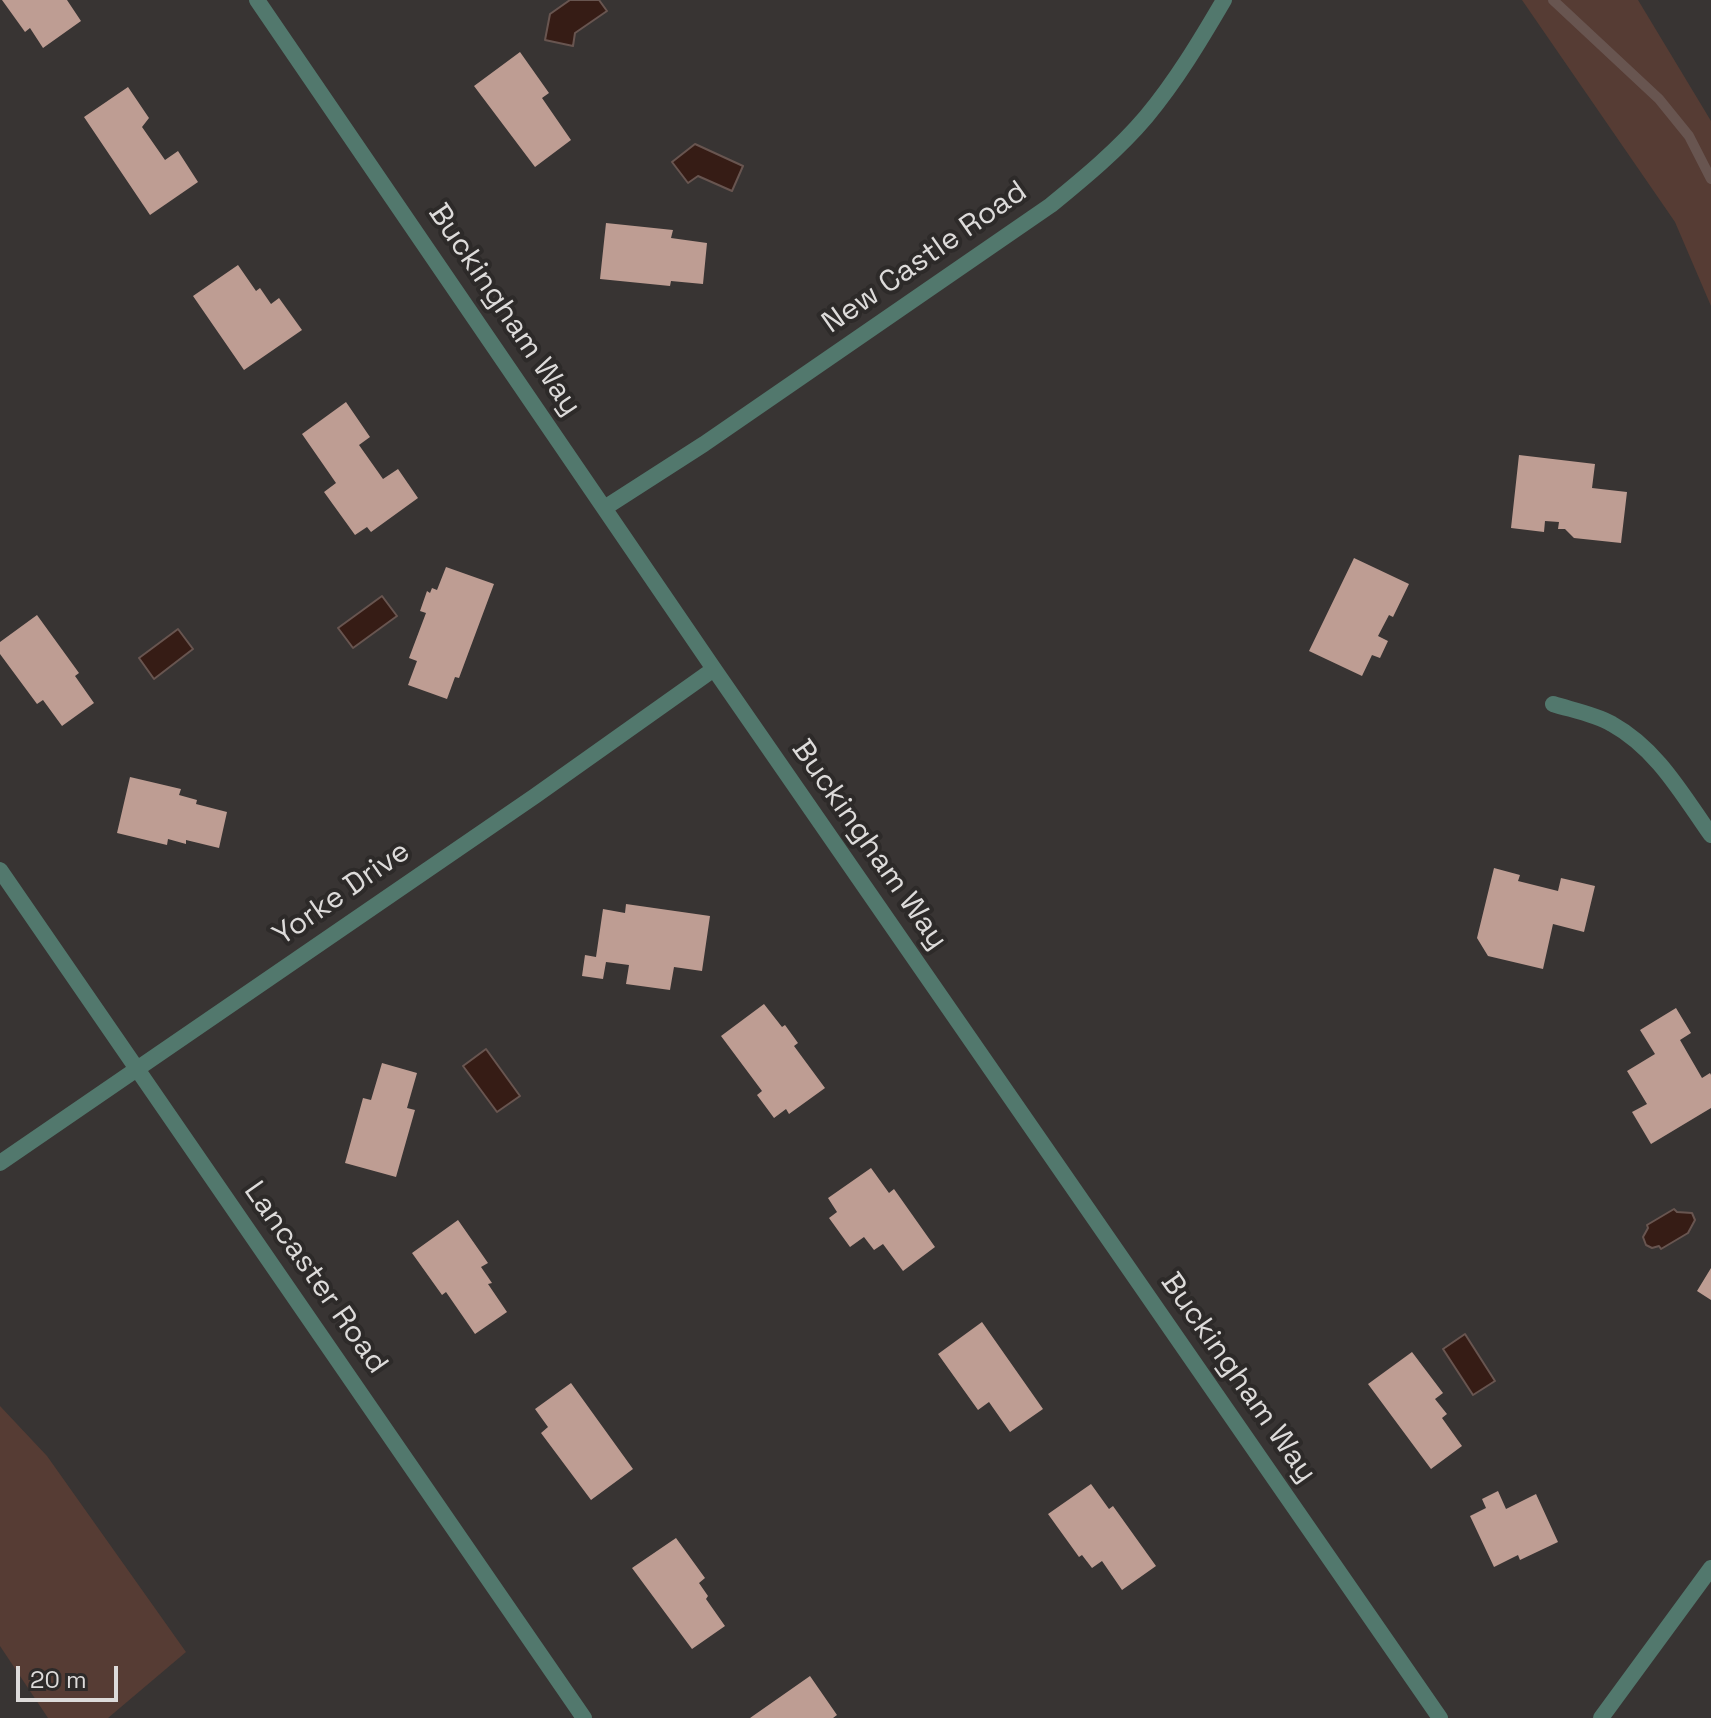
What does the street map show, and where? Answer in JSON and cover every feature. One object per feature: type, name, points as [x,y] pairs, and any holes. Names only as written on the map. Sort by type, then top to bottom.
[{"type":"street","name":"Buckingham Way","points":[[257,0],[714,669],[1440,1718]]},
{"type":"street","name":"New Castle Road","points":[[606,507],[704,444],[1051,205],[1087,176],[1145,118],[1193,54],[1224,0]]},
{"type":"street","name":"Yorke Drive","points":[[0,1163],[714,669]]},
{"type":"street","points":[[1553,704],[1611,722],[1646,749],[1665,770],[1711,835]]},
{"type":"street","name":"Lancaster Road","points":[[0,870],[584,1718]]},
{"type":"street","points":[[1601,1718],[1711,1568]]},
{"type":"shaded area","points":[[570,0],[599,0],[607,11],[575,33],[573,46],[545,40],[550,14]]},
{"type":"shaded area","points":[[1522,0],[1638,0],[1711,121],[1711,306],[1675,222]]},
{"type":"shaded area","points":[[695,144],[743,166],[732,191],[698,176],[688,183],[672,162]]},
{"type":"shaded area","points":[[382,596],[397,616],[353,648],[338,628]]},
{"type":"shaded area","points":[[178,629],[193,649],[154,679],[139,658]]},
{"type":"shaded area","points":[[486,1049],[520,1096],[497,1112],[463,1066]]},
{"type":"shaded area","points":[[1674,1209],[1692,1213],[1695,1220],[1688,1233],[1661,1249],[1646,1245],[1643,1237],[1647,1225]]},
{"type":"shaded area","points":[[1465,1334],[1495,1381],[1473,1395],[1443,1349]]},
{"type":"shaded area","points":[[0,1406],[47,1456],[186,1652],[108,1718],[48,1718],[0,1646]]},
{"type":"building","points":[[2,0],[67,0],[81,21],[43,48],[30,28],[25,32]]},
{"type":"building","points":[[520,52],[549,93],[542,98],[571,140],[535,167],[474,86]]},
{"type":"building","points":[[128,87],[149,118],[142,127],[165,160],[178,151],[198,182],[150,215],[84,117]]},
{"type":"building","points":[[606,223],[673,230],[671,238],[707,243],[703,284],[671,281],[670,286],[600,279]]},
{"type":"building","points":[[238,265],[256,291],[260,288],[271,304],[279,298],[302,330],[244,370],[193,296]]},
{"type":"building","points":[[346,402],[370,437],[359,445],[383,479],[398,469],[418,498],[371,532],[367,527],[355,535],[324,492],[336,483],[302,434]]},
{"type":"building","points":[[1519,455],[1595,464],[1592,488],[1627,492],[1621,543],[1574,538],[1565,529],[1558,529],[1559,522],[1545,521],[1544,532],[1511,528]]},
{"type":"building","points":[[1354,558],[1409,584],[1393,617],[1389,615],[1378,636],[1388,641],[1380,658],[1372,655],[1362,676],[1309,651]]},
{"type":"building","points":[[446,567],[494,584],[459,678],[455,677],[447,699],[408,685],[417,661],[409,658],[426,613],[420,611],[427,591],[430,593],[432,588],[437,590]]},
{"type":"building","points":[[37,615],[79,673],[75,676],[94,703],[62,726],[43,700],[37,704],[0,654],[0,642]]},
{"type":"building","points":[[130,777],[181,789],[179,795],[197,800],[196,804],[227,812],[219,848],[186,840],[186,844],[168,839],[167,845],[117,833]]},
{"type":"building","points":[[1494,868],[1520,875],[1518,881],[1558,891],[1561,878],[1595,886],[1584,932],[1553,924],[1543,969],[1488,956],[1477,938]]},
{"type":"building","points":[[626,904],[710,916],[702,971],[674,967],[670,990],[626,984],[629,965],[606,962],[603,979],[582,976],[585,955],[596,957],[603,909],[625,913]]},
{"type":"building","points":[[764,1004],[782,1027],[785,1025],[798,1043],[794,1046],[825,1088],[789,1114],[786,1109],[774,1118],[757,1095],[762,1091],[721,1036]]},
{"type":"building","points":[[1676,1008],[1691,1033],[1680,1040],[1702,1078],[1711,1075],[1711,1108],[1651,1144],[1632,1112],[1647,1104],[1627,1071],[1655,1054],[1640,1030]]},
{"type":"building","points":[[382,1063],[417,1073],[407,1108],[415,1110],[396,1177],[345,1163],[363,1098],[371,1100]]},
{"type":"building","points":[[871,1168],[889,1193],[894,1189],[935,1247],[903,1271],[883,1244],[874,1250],[864,1237],[850,1247],[829,1218],[837,1212],[828,1198]]},
{"type":"building","points":[[458,1220],[488,1263],[481,1267],[492,1283],[488,1284],[507,1312],[475,1334],[446,1292],[442,1295],[412,1253]]},
{"type":"building","points":[[1711,1268],[1711,1300],[1697,1291]]},
{"type":"building","points":[[982,1322],[1043,1409],[1010,1432],[989,1402],[978,1410],[938,1354]]},
{"type":"building","points":[[1412,1352],[1443,1393],[1435,1399],[1447,1414],[1442,1418],[1462,1446],[1431,1469],[1368,1384]]},
{"type":"building","points":[[571,1383],[633,1469],[591,1500],[541,1433],[548,1427],[535,1409]]},
{"type":"building","points":[[1091,1484],[1109,1509],[1113,1506],[1156,1566],[1122,1590],[1102,1561],[1092,1568],[1082,1555],[1079,1557],[1048,1514]]},
{"type":"building","points":[[1498,1491],[1506,1509],[1536,1494],[1558,1542],[1520,1560],[1518,1555],[1494,1567],[1470,1516],[1486,1508],[1482,1499]]},
{"type":"building","points":[[676,1538],[705,1578],[699,1583],[725,1626],[692,1649],[632,1568]]},
{"type":"building","points":[[810,1676],[837,1715],[833,1718],[750,1718]]},
{"type":"waterway","points":[[1553,0],[1659,99],[1689,136],[1711,179]]}]
